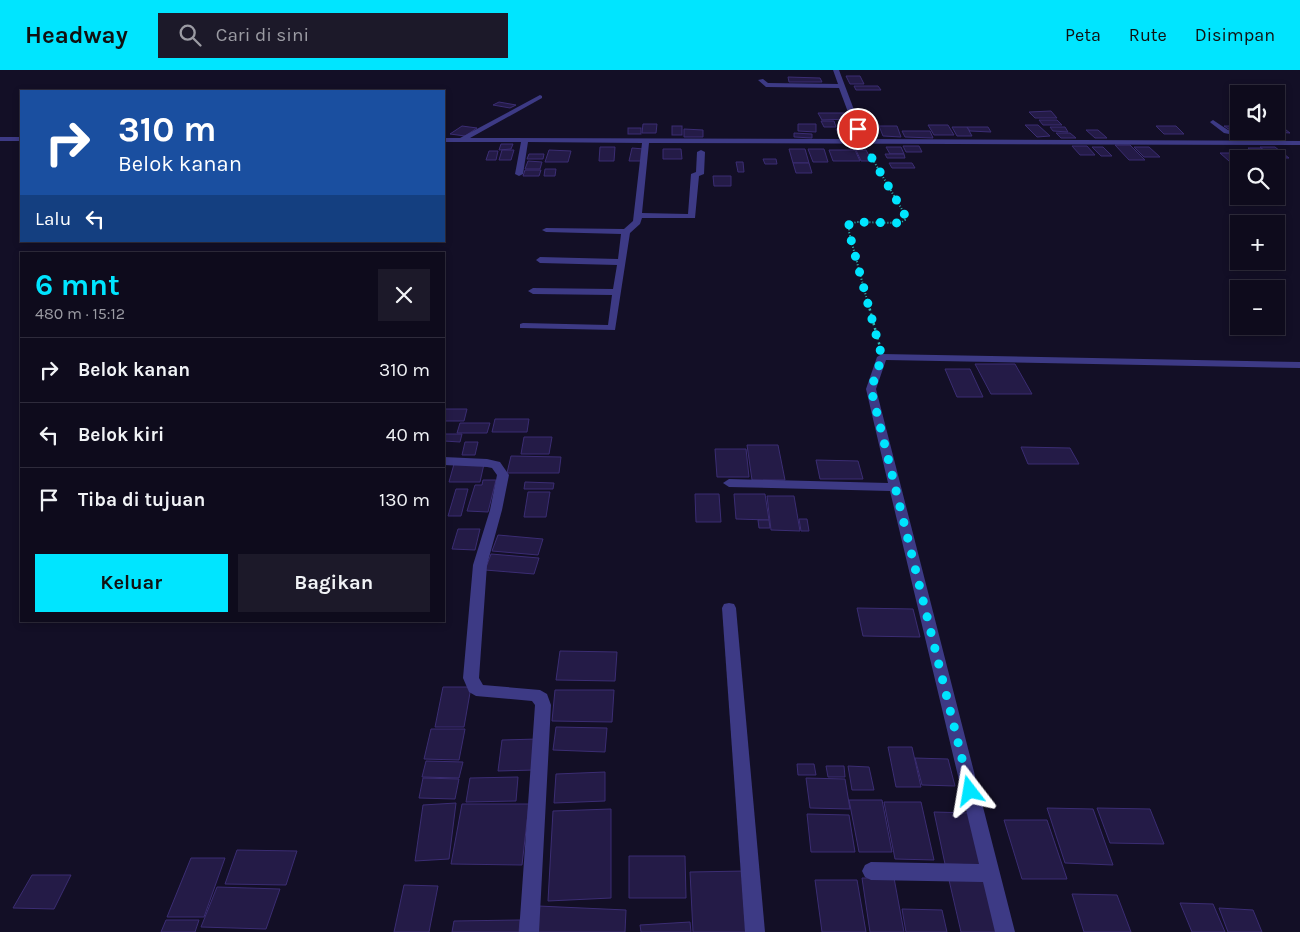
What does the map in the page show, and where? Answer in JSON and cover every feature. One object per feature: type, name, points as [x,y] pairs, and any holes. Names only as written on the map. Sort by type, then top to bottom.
[{"type":"street","points":[[836,70],[862,141]]},
{"type":"street","points":[[761,80],[766,85],[842,86]]},
{"type":"street","points":[[461,140],[540,97]]},
{"type":"street","points":[[1212,122],[1226,132],[1247,136],[1263,142]]},
{"type":"street","points":[[0,139],[20,139]]},
{"type":"street","points":[[445,140],[1300,142]]},
{"type":"street","points":[[519,174],[525,141]]},
{"type":"street","points":[[523,326],[612,328],[626,232],[637,222],[646,141]]},
{"type":"street","points":[[638,215],[692,216],[694,174],[700,174],[700,152]]},
{"type":"street","points":[[546,230],[626,232]]},
{"type":"street","points":[[540,260],[622,262]]},
{"type":"street","points":[[533,291],[617,292]]},
{"type":"street","points":[[1005,932],[871,389],[882,357],[1300,365]]},
{"type":"street","points":[[445,461],[488,463],[496,465],[503,475],[496,510],[480,565],[471,678],[474,687],[481,691],[535,695],[541,699],[543,705],[529,932]]},
{"type":"street","points":[[729,483],[894,487]]},
{"type":"street","points":[[729,608],[755,932]]},
{"type":"street","points":[[871,871],[990,873]]},
{"type":"path","points":[[862,141],[904,213],[906,220],[900,223],[857,222],[849,224],[849,232],[882,357]]},
{"type":"building","points":[[846,76],[860,76],[864,84],[850,84]]},
{"type":"building","points":[[788,77],[820,78],[822,82],[789,82]]},
{"type":"building","points":[[854,86],[878,86],[881,90],[856,90]]},
{"type":"building","points":[[499,102],[516,105],[510,108],[493,105]]},
{"type":"building","points":[[1051,111],[1057,118],[1035,118],[1029,112]]},
{"type":"building","points":[[818,113],[846,113],[850,119],[822,120]]},
{"type":"building","points":[[1039,120],[1057,120],[1062,125],[1043,125]]},
{"type":"building","points":[[821,121],[834,121],[836,127],[824,127]]},
{"type":"building","points":[[643,124],[657,124],[656,133],[642,133]]},
{"type":"building","points":[[798,124],[816,124],[816,132],[798,131]]},
{"type":"building","points":[[928,125],[948,125],[954,135],[934,135]]},
{"type":"building","points":[[1025,125],[1038,125],[1050,136],[1037,137]]},
{"type":"building","points":[[462,126],[477,128],[465,136],[450,134]]},
{"type":"building","points":[[672,126],[682,126],[682,135],[672,135]]},
{"type":"building","points":[[879,126],[897,126],[901,137],[883,136]]},
{"type":"building","points":[[1156,126],[1176,126],[1184,134],[1164,134]]},
{"type":"building","points":[[952,127],[967,127],[972,136],[957,136]]},
{"type":"building","points":[[967,127],[988,127],[991,132],[970,131]]},
{"type":"building","points":[[1050,127],[1065,127],[1068,132],[1053,131]]},
{"type":"building","points":[[628,128],[641,128],[641,134],[628,134]]},
{"type":"building","points":[[684,129],[703,130],[703,137],[684,137]]},
{"type":"building","points":[[836,129],[849,129],[853,137],[840,137]]},
{"type":"building","points":[[1086,130],[1098,130],[1107,138],[1095,138]]},
{"type":"building","points":[[902,131],[930,131],[933,138],[905,137]]},
{"type":"building","points":[[794,133],[812,134],[812,138],[794,137]]},
{"type":"building","points":[[1056,133],[1070,133],[1076,138],[1061,138]]},
{"type":"building","points":[[501,144],[513,144],[511,149],[499,150]]},
{"type":"building","points":[[1115,145],[1130,145],[1145,160],[1129,160]]},
{"type":"building","points":[[903,146],[919,146],[922,152],[906,152]]},
{"type":"building","points":[[1072,146],[1087,146],[1095,155],[1080,155]]},
{"type":"building","points":[[600,147],[615,147],[614,161],[599,161]]},
{"type":"building","points":[[886,147],[901,147],[904,154],[890,154]]},
{"type":"building","points":[[1092,147],[1103,147],[1112,156],[1101,156]]},
{"type":"building","points":[[1134,147],[1149,147],[1160,157],[1144,157]]},
{"type":"building","points":[[1260,147],[1275,147],[1279,150],[1264,150]]},
{"type":"building","points":[[632,148],[644,149],[641,161],[629,161]]},
{"type":"building","points":[[1248,148],[1261,148],[1263,150],[1250,150]]},
{"type":"building","points":[[663,149],[681,149],[682,159],[663,159]]},
{"type":"building","points":[[789,149],[805,149],[809,163],[793,163]]},
{"type":"building","points":[[808,149],[824,149],[828,162],[813,162]]},
{"type":"building","points":[[502,150],[514,150],[511,160],[499,160]]},
{"type":"building","points":[[549,150],[571,151],[568,162],[545,162]]},
{"type":"building","points":[[829,150],[855,150],[860,161],[833,161]]},
{"type":"building","points":[[856,150],[866,150],[872,161],[861,161]]},
{"type":"building","points":[[489,151],[498,151],[496,160],[486,160]]},
{"type":"building","points":[[1220,153],[1230,153],[1229,161]]},
{"type":"building","points":[[529,154],[544,154],[543,159],[527,159]]},
{"type":"building","points":[[885,154],[904,154],[905,158],[887,158]]},
{"type":"building","points":[[763,159],[776,159],[777,164],[765,164]]},
{"type":"building","points":[[528,161],[542,162],[540,169],[525,169]]},
{"type":"building","points":[[736,162],[743,162],[744,172],[738,172]]},
{"type":"building","points":[[793,163],[809,163],[812,173],[796,173]]},
{"type":"building","points":[[889,163],[912,163],[915,168],[892,168]]},
{"type":"building","points":[[545,169],[556,169],[555,176],[544,176]]},
{"type":"building","points":[[525,170],[541,170],[539,176],[523,176]]},
{"type":"building","points":[[713,176],[731,176],[731,186],[714,186]]},
{"type":"building","points":[[975,364],[1015,364],[1032,394],[991,394]]},
{"type":"building","points":[[945,369],[970,369],[983,397],[957,397]]},
{"type":"building","points":[[445,409],[467,409],[464,421],[445,421]]},
{"type":"building","points":[[495,419],[529,419],[527,432],[492,432]]},
{"type":"building","points":[[460,423],[490,423],[487,433],[457,433]]},
{"type":"building","points":[[445,434],[462,434],[460,442],[445,441]]},
{"type":"building","points":[[524,437],[552,437],[549,454],[521,454]]},
{"type":"building","points":[[465,442],[478,442],[475,455],[462,455]]},
{"type":"building","points":[[747,445],[778,445],[785,480],[752,480]]},
{"type":"building","points":[[1021,447],[1070,448],[1079,464],[1028,464]]},
{"type":"building","points":[[715,449],[746,449],[749,477],[717,477]]},
{"type":"building","points":[[511,456],[561,457],[559,473],[507,473]]},
{"type":"building","points":[[816,460],[858,461],[863,479],[820,479]]},
{"type":"building","points":[[454,464],[484,464],[480,482],[449,482]]},
{"type":"building","points":[[483,480],[496,480],[488,512],[467,511],[475,485],[482,485]]},
{"type":"building","points":[[525,482],[554,483],[553,489],[524,489]]},
{"type":"building","points":[[456,489],[468,489],[461,516],[448,516]]},
{"type":"building","points":[[528,492],[550,492],[546,517],[524,517]]},
{"type":"building","points":[[695,494],[719,494],[721,522],[696,522]]},
{"type":"building","points":[[734,494],[765,494],[769,520],[736,519]]},
{"type":"building","points":[[767,496],[794,496],[800,531],[771,530]]},
{"type":"building","points":[[799,519],[807,519],[809,531],[801,531]]},
{"type":"building","points":[[758,520],[769,520],[770,528],[759,528]]},
{"type":"building","points":[[458,529],[480,529],[475,550],[452,549]]},
{"type":"building","points":[[498,535],[543,539],[538,555],[492,551]]},
{"type":"building","points":[[491,554],[539,558],[534,574],[485,570]]},
{"type":"building","points":[[857,608],[913,609],[920,637],[863,636]]},
{"type":"building","points":[[560,651],[617,652],[615,681],[556,680]]},
{"type":"building","points":[[443,687],[471,687],[464,727],[435,727]]},
{"type":"building","points":[[555,690],[614,690],[612,722],[552,721]]},
{"type":"building","points":[[556,727],[607,728],[605,752],[553,750]]},
{"type":"building","points":[[431,729],[465,729],[459,760],[424,759]]},
{"type":"building","points":[[538,739],[535,770],[498,771],[502,740]]},
{"type":"building","points":[[888,747],[912,747],[921,787],[896,787]]},
{"type":"building","points":[[915,758],[948,759],[955,786],[922,785]]},
{"type":"building","points":[[426,761],[463,762],[459,778],[422,777]]},
{"type":"building","points":[[797,764],[814,764],[816,775],[798,775]]},
{"type":"building","points":[[826,766],[844,766],[845,777],[828,777]]},
{"type":"building","points":[[848,766],[869,767],[874,790],[852,790]]},
{"type":"building","points":[[605,772],[605,801],[554,803],[556,774]]},
{"type":"building","points":[[518,777],[516,801],[466,802],[470,778]]},
{"type":"building","points":[[423,778],[459,779],[455,799],[419,798]]},
{"type":"building","points":[[806,778],[845,779],[850,809],[810,808]]},
{"type":"building","points":[[849,800],[882,800],[892,852],[859,852]]},
{"type":"building","points":[[884,802],[921,802],[934,860],[895,859]]},
{"type":"building","points":[[456,803],[449,859],[415,861],[423,805]]},
{"type":"building","points":[[462,804],[529,804],[522,865],[451,864]]},
{"type":"building","points":[[1047,808],[1093,809],[1113,865],[1065,863]]},
{"type":"building","points":[[1097,808],[1150,809],[1164,844],[1110,843]]},
{"type":"building","points":[[611,809],[611,898],[548,901],[553,811]]},
{"type":"building","points":[[934,812],[971,813],[984,865],[945,864]]},
{"type":"building","points":[[807,814],[849,815],[855,852],[811,852]]},
{"type":"building","points":[[1004,820],[1047,820],[1067,879],[1022,879]]},
{"type":"building","points":[[237,850],[297,851],[286,885],[225,884]]},
{"type":"building","points":[[629,856],[685,856],[686,898],[629,898]]},
{"type":"building","points":[[191,858],[225,858],[204,917],[167,917]]},
{"type":"building","points":[[746,871],[753,932],[693,932],[690,872]]},
{"type":"building","points":[[32,875],[71,875],[54,909],[13,908]]},
{"type":"building","points":[[862,878],[894,878],[904,932],[870,932]]},
{"type":"building","points":[[815,880],[857,880],[866,932],[822,932]]},
{"type":"building","points":[[949,880],[987,881],[1000,932],[961,932]]},
{"type":"building","points":[[404,885],[438,886],[429,932],[394,932]]},
{"type":"building","points":[[217,887],[280,889],[266,929],[201,927]]},
{"type":"building","points":[[1072,894],[1117,895],[1131,932],[1084,932]]},
{"type":"building","points":[[1180,903],[1213,904],[1225,932],[1192,932]]},
{"type":"building","points":[[538,906],[626,910],[625,932],[534,932]]},
{"type":"building","points":[[1219,908],[1253,910],[1262,932],[1228,932]]},
{"type":"building","points":[[902,909],[942,910],[947,932],[906,932]]},
{"type":"building","points":[[166,920],[199,920],[195,932],[161,932]]},
{"type":"building","points":[[520,920],[519,932],[452,932],[454,921]]},
{"type":"building","points":[[690,922],[691,932],[641,932],[640,925]]},
{"type":"route","points":[[858,129],[862,141],[904,213],[906,220],[900,223],[857,222],[849,224],[849,232],[882,357],[871,389],[970,791]]}]
